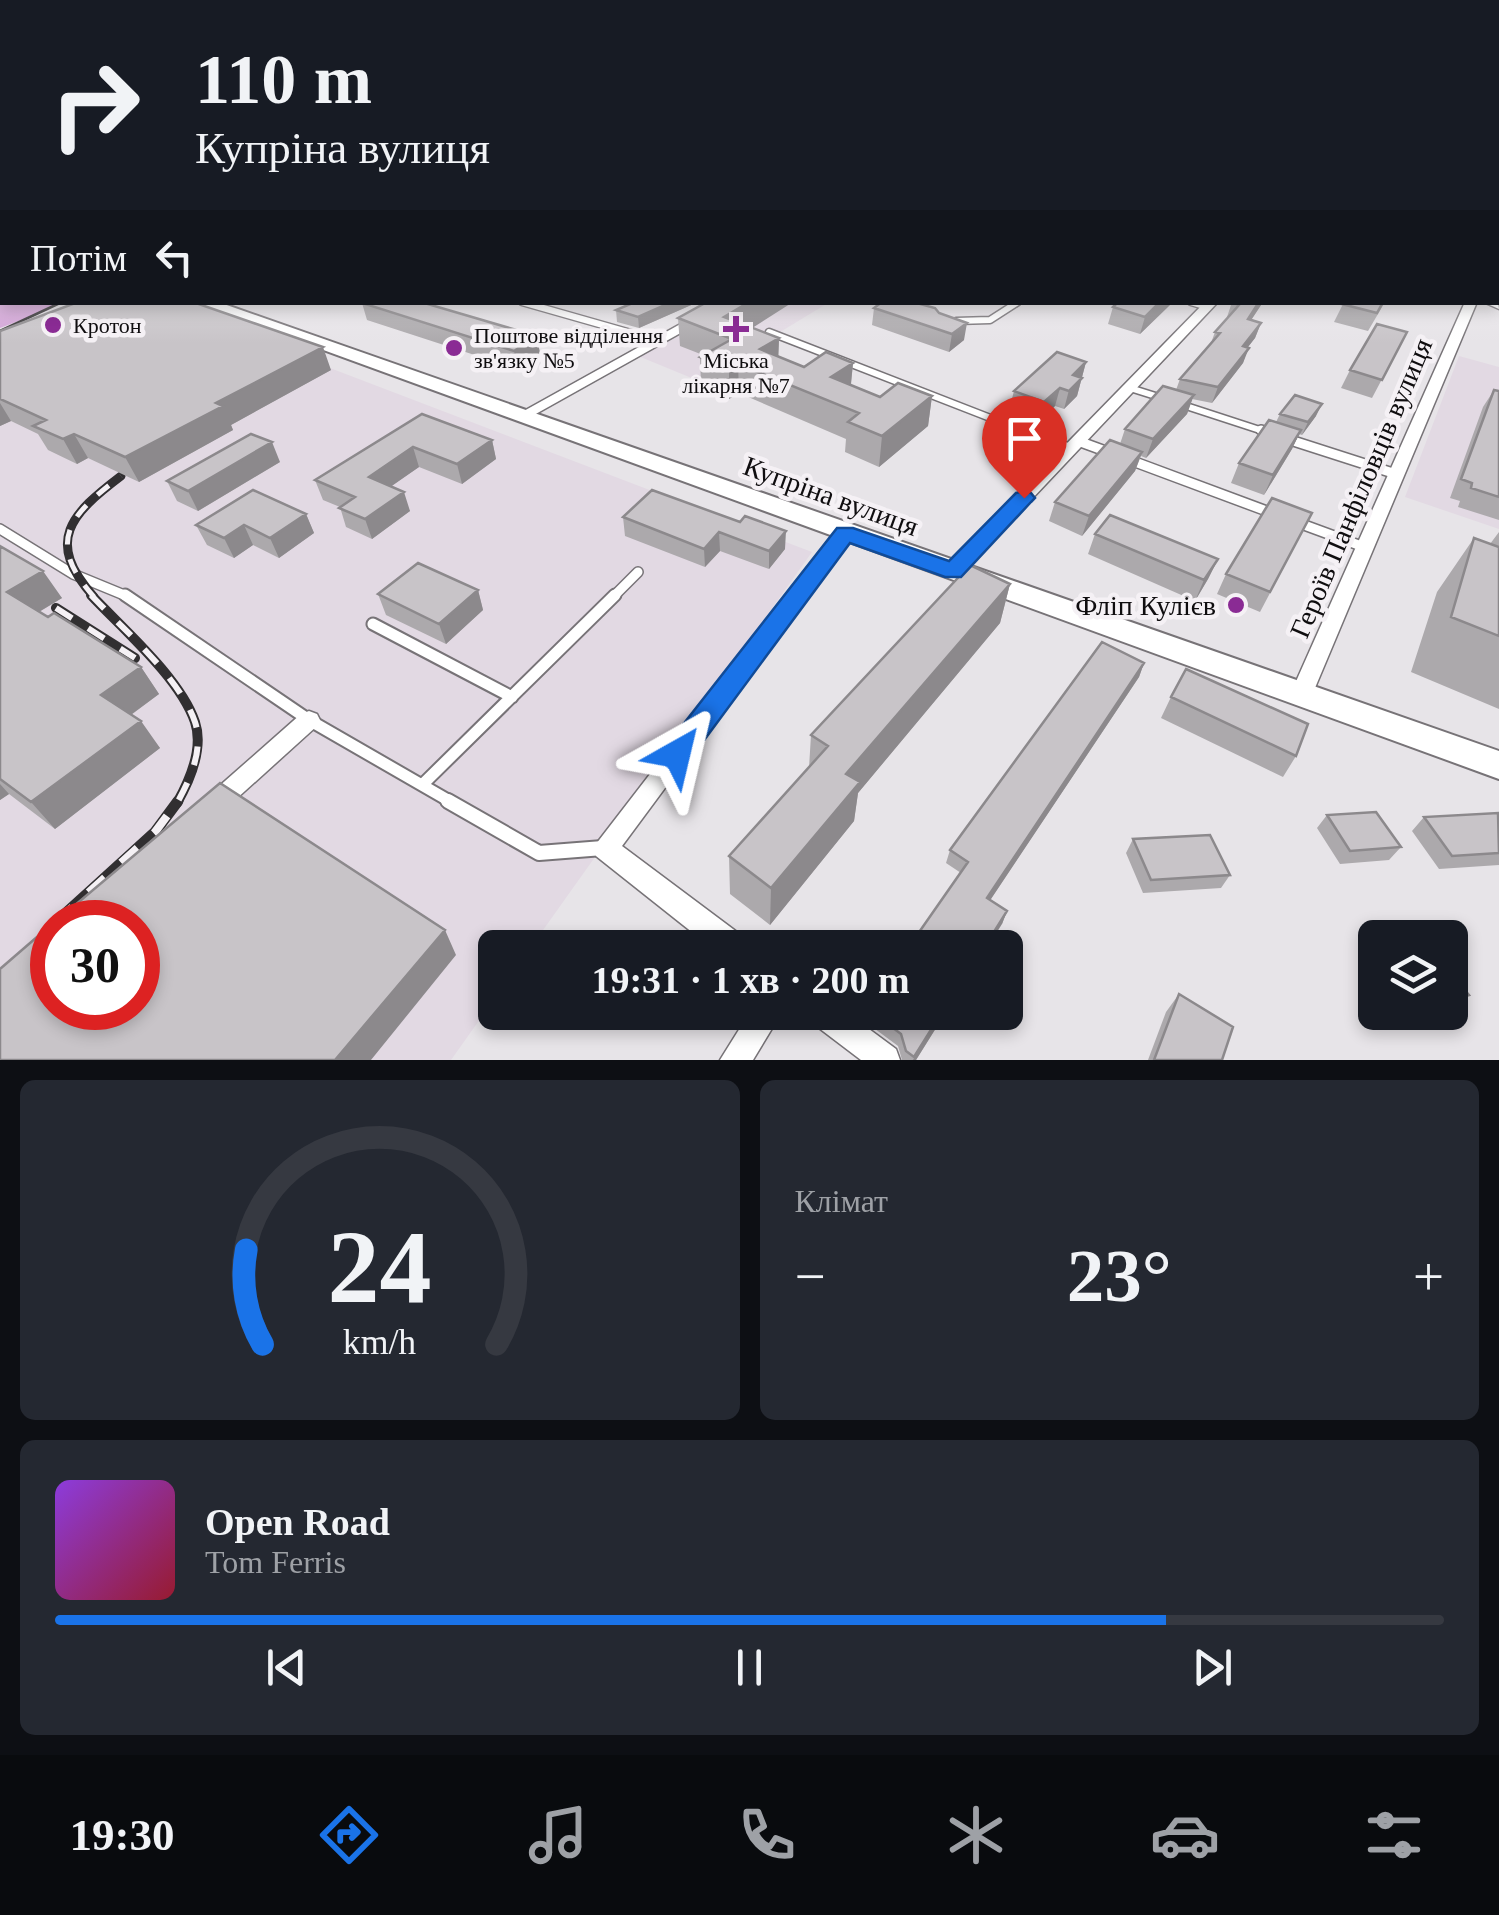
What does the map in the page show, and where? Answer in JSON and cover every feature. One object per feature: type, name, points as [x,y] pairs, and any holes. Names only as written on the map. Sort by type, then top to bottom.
[{"type":"main road","name":"Купріна вулиця","points":[[208,305],[1499,765]]},
{"type":"street","points":[[520,417],[724,305]]},
{"type":"street","points":[[953,571],[1210,305]]},
{"type":"street","name":"Героїв Панфіловців вулиця","points":[[1301,695],[1471,305]]},
{"type":"street","points":[[712,930],[606,848],[845,533]]},
{"type":"street","points":[[196,822],[309,720]]},
{"type":"street","points":[[1474,754],[1499,782]]},
{"type":"street","points":[[735,1060],[756,1030]]},
{"type":"street","points":[[845,1030],[885,1060]]},
{"type":"lane","points":[[532,305],[658,341]]},
{"type":"lane","points":[[949,320],[990,320],[1013,305]]},
{"type":"lane","points":[[769,332],[1074,445],[1275,514]]},
{"type":"lane","points":[[1130,388],[1396,474]]},
{"type":"lane","points":[[1292,520],[1364,547]]},
{"type":"lane","points":[[0,529],[73,574],[120,592],[309,720],[540,853],[606,848]]},
{"type":"lane","points":[[422,785],[638,572]]},
{"type":"lane","points":[[373,624],[512,697]]},
{"type":"shaded area","points":[[0,305],[53,305],[48,310],[0,328]]},
{"type":"shaded area","points":[[153,305],[165,305],[812,552],[543,930],[478,930],[478,1022],[451,1060],[0,1060],[0,348]]},
{"type":"shaded area","name":"Міська лікарня №7","points":[[733,305],[825,305],[699,381],[638,356]]},
{"type":"shaded area","points":[[1459,356],[1499,367],[1499,529],[1405,497]]},
{"type":"building","points":[[70,305],[202,305],[323,347],[216,403],[223,406],[125,457],[74,434],[63,439],[33,426],[46,420],[0,399],[0,331]]},
{"type":"building","points":[[368,305],[431,305],[537,336],[514,351]]},
{"type":"building","points":[[628,305],[665,305],[638,317],[616,310]]},
{"type":"building","points":[[702,305],[744,305],[724,317],[779,338],[760,349],[804,367],[826,352],[853,363],[831,377],[880,397],[898,383],[932,396],[882,436],[848,422],[859,413],[738,364],[729,369],[700,357],[732,339],[678,318]]},
{"type":"building","points":[[924,305],[967,323],[952,334],[874,308]]},
{"type":"building","points":[[1115,305],[1157,305],[1145,317]]},
{"type":"building","points":[[1239,305],[1257,305],[1248,319],[1261,323],[1243,346],[1249,348],[1218,387],[1180,379],[1220,333],[1215,332]]},
{"type":"building","points":[[1346,305],[1381,305],[1377,313]]},
{"type":"building","points":[[1377,324],[1407,332],[1382,380],[1350,370]]},
{"type":"building","points":[[1057,352],[1086,362],[1073,375],[1082,378],[1069,391],[1060,388],[1044,402],[1014,391]]},
{"type":"building","points":[[1163,386],[1194,395],[1153,439],[1125,429]]},
{"type":"building","points":[[1494,390],[1499,391],[1499,497],[1471,488],[1472,483],[1461,479]]},
{"type":"building","points":[[1295,395],[1322,404],[1308,422],[1280,414]]},
{"type":"building","points":[[422,414],[492,440],[457,464],[413,447],[369,477],[404,492],[365,519],[339,508],[355,497],[315,480]]},
{"type":"building","points":[[1269,420],[1301,430],[1273,475],[1239,463]]},
{"type":"building","points":[[251,434],[272,442],[188,491],[167,481]]},
{"type":"building","points":[[1110,440],[1142,452],[1089,516],[1055,502]]},
{"type":"building","points":[[253,490],[306,514],[270,538],[244,525],[224,538],[196,525]]},
{"type":"building","points":[[652,490],[740,522],[745,516],[786,531],[769,551],[719,532],[704,549],[623,517]]},
{"type":"building","points":[[1272,498],[1312,513],[1270,592],[1226,574]]},
{"type":"building","points":[[1110,515],[1218,559],[1204,580],[1095,534]]},
{"type":"building","points":[[1474,538],[1499,547],[1499,636],[1451,617]]},
{"type":"building","points":[[0,546],[43,571],[7,592],[48,617],[54,613],[141,667],[101,695],[141,721],[31,802],[0,779]]},
{"type":"building","points":[[418,563],[478,590],[439,624],[378,594]]},
{"type":"building","points":[[970,565],[1010,584],[846,774],[860,782],[771,888],[729,856],[828,746],[811,735]]},
{"type":"building","points":[[1102,642],[1144,663],[987,898],[1007,911],[995,930],[921,930],[968,862],[950,850]]},
{"type":"building","points":[[1186,669],[1308,724],[1296,756],[1171,697]]},
{"type":"building","points":[[220,783],[445,930],[335,1060],[0,1060],[0,969],[30,943],[30,1030],[160,1030],[160,900],[81,900]]},
{"type":"building","points":[[1376,812],[1401,847],[1350,851],[1327,815]]},
{"type":"building","points":[[1498,813],[1499,853],[1452,856],[1424,817]]},
{"type":"building","points":[[1210,835],[1230,875],[1151,880],[1133,839]]},
{"type":"building","points":[[1179,994],[1233,1027],[1222,1060],[1154,1060]]},
{"type":"building","points":[[896,1030],[931,1030],[914,1057],[906,1051]]},
{"type":"tram line","points":[[0,331],[56,305]]},
{"type":"railway","points":[[94,597],[70,560],[70,530],[89,503],[121,476]]},
{"type":"railway","points":[[91,595],[164,671],[188,705],[197,732],[197,753],[178,801]]},
{"type":"railway","points":[[56,608],[135,658]]},
{"type":"railway","points":[[80,900],[155,832],[178,801]]},
{"type":"place","name":"Кротон","points":[[53,325]]},
{"type":"place","name":"Міська лікарня №7","points":[[736,329]]},
{"type":"place","name":"Поштове відділення зв'язку №5","points":[[454,348]]},
{"type":"place","name":"Фліп Кулієв","points":[[1236,605]]},
{"type":"route","points":[[677,754],[845,533],[953,571],[1024,498]]}]
